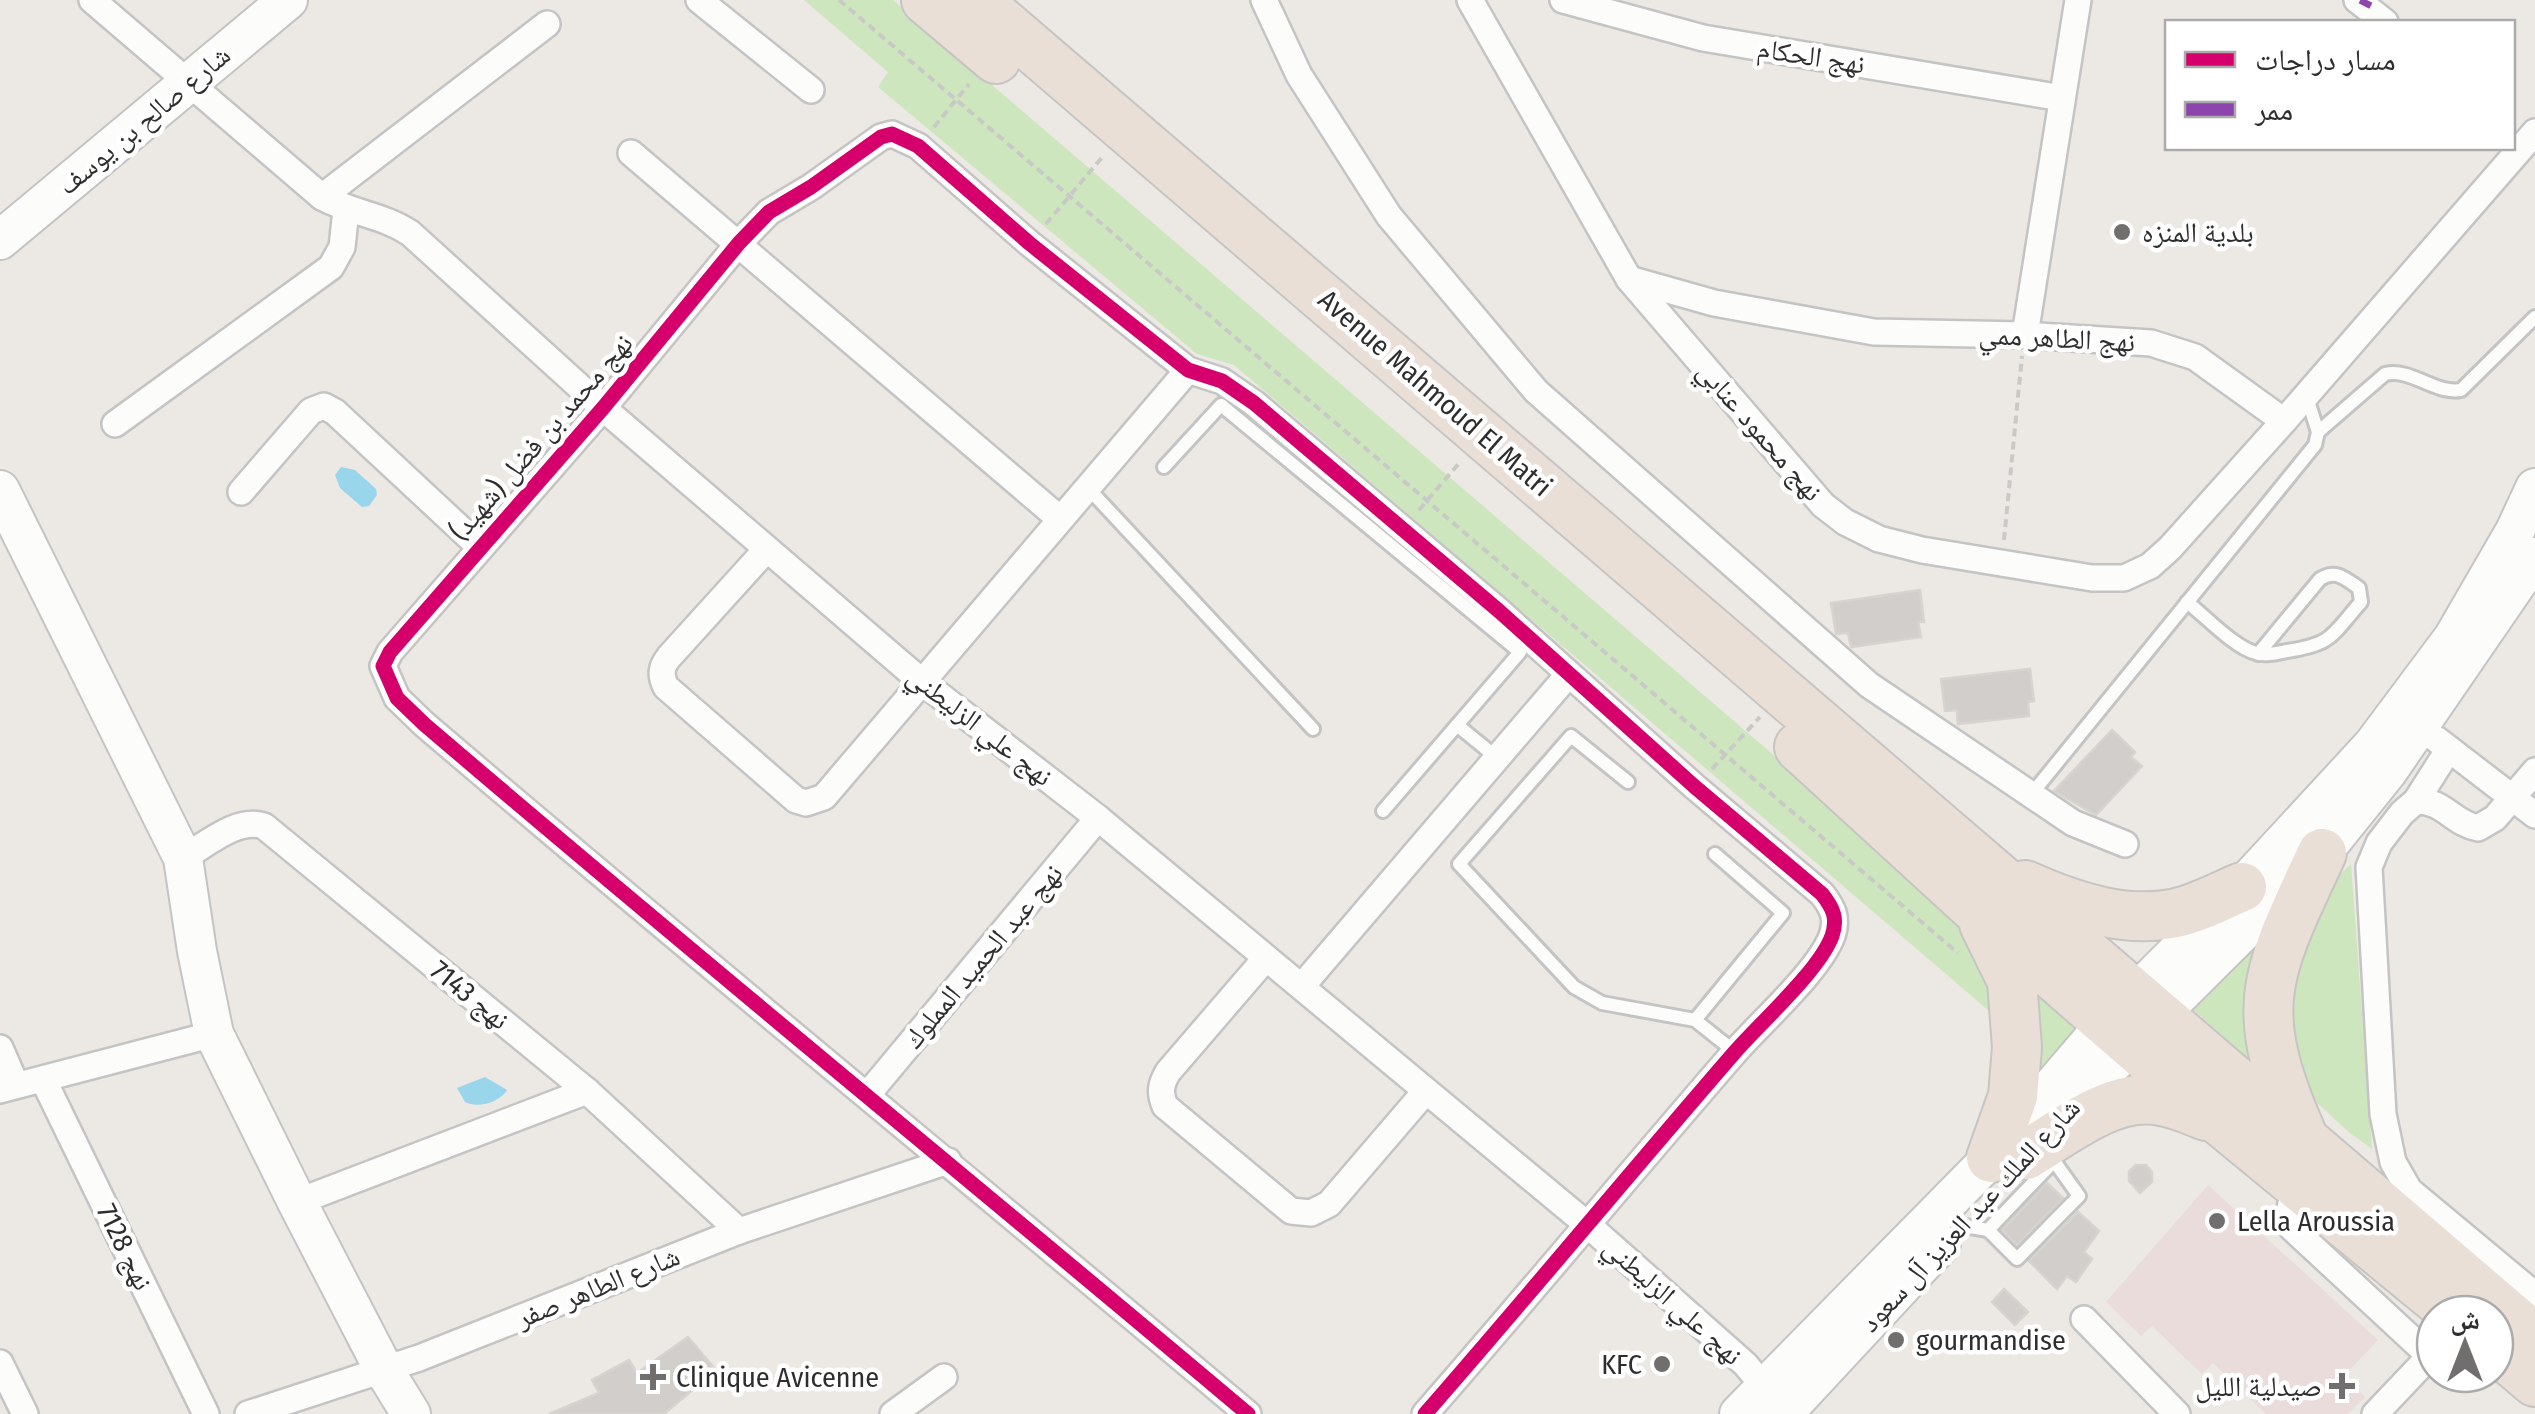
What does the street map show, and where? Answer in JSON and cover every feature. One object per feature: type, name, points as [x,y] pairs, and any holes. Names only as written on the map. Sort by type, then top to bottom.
[{"type":"highway","name":"Avenue Mahmoud El Matri","points":[[926,0],[1465,456],[1762,714],[1982,889]]},
{"type":"highway","name":"Avenue Mahmoud El Matri","points":[[976,0],[1894,787],[1982,889]]},
{"type":"highway","points":[[2301,1164],[2267,1026],[2267,1001],[2271,974],[2288,928],[2322,853]]},
{"type":"highway","points":[[1982,889],[2128,915],[2185,911],[2242,887]]},
{"type":"highway","points":[[1982,889],[2301,1164],[2434,1294]]},
{"type":"highway","points":[[1982,889],[2015,1002],[2013,1096],[2034,1156],[2097,1114],[2129,1102],[2170,1103],[2220,1122],[2301,1164],[2535,1338]]},
{"type":"highway","points":[[2133,1019],[2220,1122]]},
{"type":"highway","points":[[2515,1365],[2535,1382]]},
{"type":"main road","name":"شارع صالح بن يوسف","points":[[0,240],[288,0]]},
{"type":"main road","points":[[2133,1019],[2242,887],[2373,745],[2453,638],[2516,531],[2535,488]]},
{"type":"main road","points":[[0,490],[183,858],[196,951],[214,1034],[384,1370],[411,1414]]},
{"type":"main road","points":[[2133,1019],[2322,853],[2434,738],[2535,557]]},
{"type":"main road","name":"شارع الملك عبد العزيز آل سعود","points":[[1739,1414],[1779,1407],[1973,1228],[2034,1156],[2133,1019]]},
{"type":"main road","name":"شارع الملك عبد العزيز آل سعود","points":[[1779,1407],[2034,1156]]},
{"type":"street","name":"نهج علي الزليطني","points":[[92,0],[322,197],[346,210],[392,221],[410,234],[602,408],[921,681],[1098,818],[1589,1226],[1716,1338],[1779,1407]]},
{"type":"street","points":[[699,0],[811,90]]},
{"type":"street","points":[[1264,0],[1298,75],[1389,216],[1536,390],[1869,685],[2073,823],[2125,844]]},
{"type":"street","name":"نهج محمود عنابي","points":[[1470,0],[1629,280],[1823,505],[1846,522],[1879,539],[2002,565],[2092,578],[2124,578],[2150,566],[2284,421]]},
{"type":"street","name":"نهج الحكام","points":[[1563,0],[1703,38],[2062,98]]},
{"type":"street","points":[[2024,335],[2078,0]]},
{"type":"street","points":[[2363,2],[2383,20]]},
{"type":"street","points":[[322,197],[548,24]]},
{"type":"street","name":"نهج محمد بن فضل (شهيد)","points":[[868,1094],[601,876],[424,724],[397,698],[383,666],[390,652],[479,546],[769,212],[881,136],[892,134],[918,146]]},
{"type":"street","points":[[2284,421],[2526,142]]},
{"type":"street","points":[[918,146],[1030,243],[1188,370],[1222,381],[1254,403],[1822,894],[1833,908],[1836,920],[1824,950],[1425,1414]]},
{"type":"street","points":[[632,154],[1060,519]]},
{"type":"street","points":[[115,424],[331,267],[342,247],[346,210]]},
{"type":"street","name":"نهج الطاهر ممي","points":[[1629,280],[1714,303],[1874,332],[2126,340],[2173,349],[2216,370],[2284,421]]},
{"type":"street","points":[[766,550],[669,657],[662,671],[666,687],[796,800],[815,802],[824,797],[1188,370]]},
{"type":"street","points":[[241,492],[311,411],[324,406],[479,546]]},
{"type":"street","points":[[1302,986],[1568,675]]},
{"type":"street","points":[[2535,815],[2434,738],[2416,801],[2379,843],[2369,867],[2370,934],[2388,1145],[2399,1176],[2409,1190],[2535,1295]]},
{"type":"street","points":[[2416,801],[2432,802],[2478,828],[2494,818],[2535,770]]},
{"type":"street","name":"نهج عبد الحميد المملوك","points":[[868,1094],[1098,818]]},
{"type":"street","name":"نهج 7143","points":[[183,858],[242,824],[264,826],[586,1091],[739,1231]]},
{"type":"street","points":[[1266,958],[1168,1072],[1162,1083],[1165,1106],[1291,1211],[1312,1213],[1328,1204],[1425,1092]]},
{"type":"street","points":[[0,1048],[8,1087],[214,1034]]},
{"type":"street","name":"نهج 7128","points":[[43,1079],[206,1414]]},
{"type":"street","points":[[297,1202],[586,1091]]},
{"type":"street","points":[[868,1094],[1248,1414]]},
{"type":"street","name":"شارع الطاهر صفر","points":[[248,1414],[384,1370],[739,1231],[948,1161]]},
{"type":"street","points":[[2301,1164],[2288,1211],[2292,1228],[2415,1339]]},
{"type":"street","points":[[2084,1319],[2176,1414]]},
{"type":"street","points":[[0,1362],[25,1414]]},
{"type":"street","points":[[2375,1414],[2415,1372]]},
{"type":"street","points":[[893,1414],[944,1376]]},
{"type":"lane","points":[[2318,432],[2385,374],[2398,371],[2448,392],[2461,390],[2535,317]]},
{"type":"lane","points":[[2030,796],[2316,445],[2318,432],[2306,396]]},
{"type":"lane","points":[[1164,466],[1221,404],[1520,652],[1383,811]]},
{"type":"lane","points":[[1087,487],[1313,730]]},
{"type":"lane","points":[[2188,602],[2258,654],[2318,646],[2328,640],[2360,602],[2358,588],[2337,574],[2320,579],[2258,654]]},
{"type":"lane","points":[[1457,725],[1496,757]]},
{"type":"lane","points":[[1628,782],[1570,736],[1459,864],[1574,988],[1602,1003],[1695,1020],[1734,1052]]},
{"type":"lane","points":[[1695,1020],[1783,913],[1715,854]]},
{"type":"lane","points":[[1973,1228],[2018,1259],[2078,1196],[2034,1156]]},
{"type":"path","points":[[838,0],[1957,952]]},
{"type":"path","points":[[918,146],[993,56]]},
{"type":"path","points":[[1030,243],[1107,151]]},
{"type":"path","points":[[2002,565],[2024,335]]},
{"type":"path","points":[[1402,529],[1465,456]]},
{"type":"path","points":[[1695,787],[1762,714]]},
{"type":"shaded area","points":[[2208,1185],[2378,1340],[2344,1376],[2365,1397],[2348,1414],[2266,1414],[2213,1363],[2202,1374],[2152,1326],[2141,1336],[2106,1302]]},
{"type":"green space","points":[[804,0],[893,0],[2084,1021],[2025,1086],[1995,1016],[1234,365],[1197,354],[878,87],[888,72]]},
{"type":"green space","points":[[2351,864],[2372,1149],[2315,1101],[2297,1071],[2286,1021],[2301,925],[2323,891]]},
{"type":"green space","points":[[2267,922],[2260,1069],[2188,1005]]},
{"type":"water","points":[[341,467],[355,470],[376,489],[377,495],[369,506],[362,507],[340,488],[335,475]]},
{"type":"water","points":[[485,1077],[507,1090],[488,1103],[465,1102],[457,1088]]},
{"type":"building","points":[[1920,590],[1924,622],[1918,622],[1921,637],[1851,647],[1848,633],[1836,634],[1831,603]]},
{"type":"building","points":[[2030,669],[2034,701],[2028,702],[2029,716],[1958,724],[1957,710],[1945,711],[1941,679]]},
{"type":"building","points":[[2112,730],[2135,752],[2131,757],[2142,766],[2096,815],[2054,791]]},
{"type":"building","points":[[2136,1165],[2146,1165],[2152,1172],[2152,1182],[2140,1193],[2129,1181],[2129,1171]]},
{"type":"building","points":[[2047,1183],[2063,1198],[2017,1245],[2002,1230]]},
{"type":"building","points":[[2078,1212],[2099,1231],[2084,1252],[2092,1259],[2076,1282],[2067,1276],[2057,1289],[2029,1261]]},
{"type":"building","points":[[2004,1289],[2028,1312],[2015,1325],[1992,1302]]},
{"type":"building","name":"Clinique Avicenne","points":[[688,1337],[716,1370],[664,1414],[549,1414],[599,1393],[592,1380],[629,1360],[637,1373]]},
{"type":"marked path","points":[[2364,6],[2367,0]]},
{"type":"cycle path","points":[[1248,1414],[424,724],[397,698],[383,666],[390,652],[603,408],[739,243],[769,212],[881,137],[892,134],[918,146],[1029,243],[1188,370],[1222,381],[1254,403],[1499,611],[1695,787],[1822,894],[1832,909],[1832,936],[1815,965],[1734,1053],[1425,1414]]},
{"type":"place","name":"بلدية المنزه","points":[[2122,232]]},
{"type":"place","name":"Lella Aroussia","points":[[2217,1221]]},
{"type":"place","name":"gourmandise","points":[[1896,1340]]},
{"type":"place","name":"KFC","points":[[1662,1364]]},
{"type":"place","name":"Clinique Avicenne","points":[[653,1377]]},
{"type":"place","name":"صيدلية الليل","points":[[2342,1386]]}]
